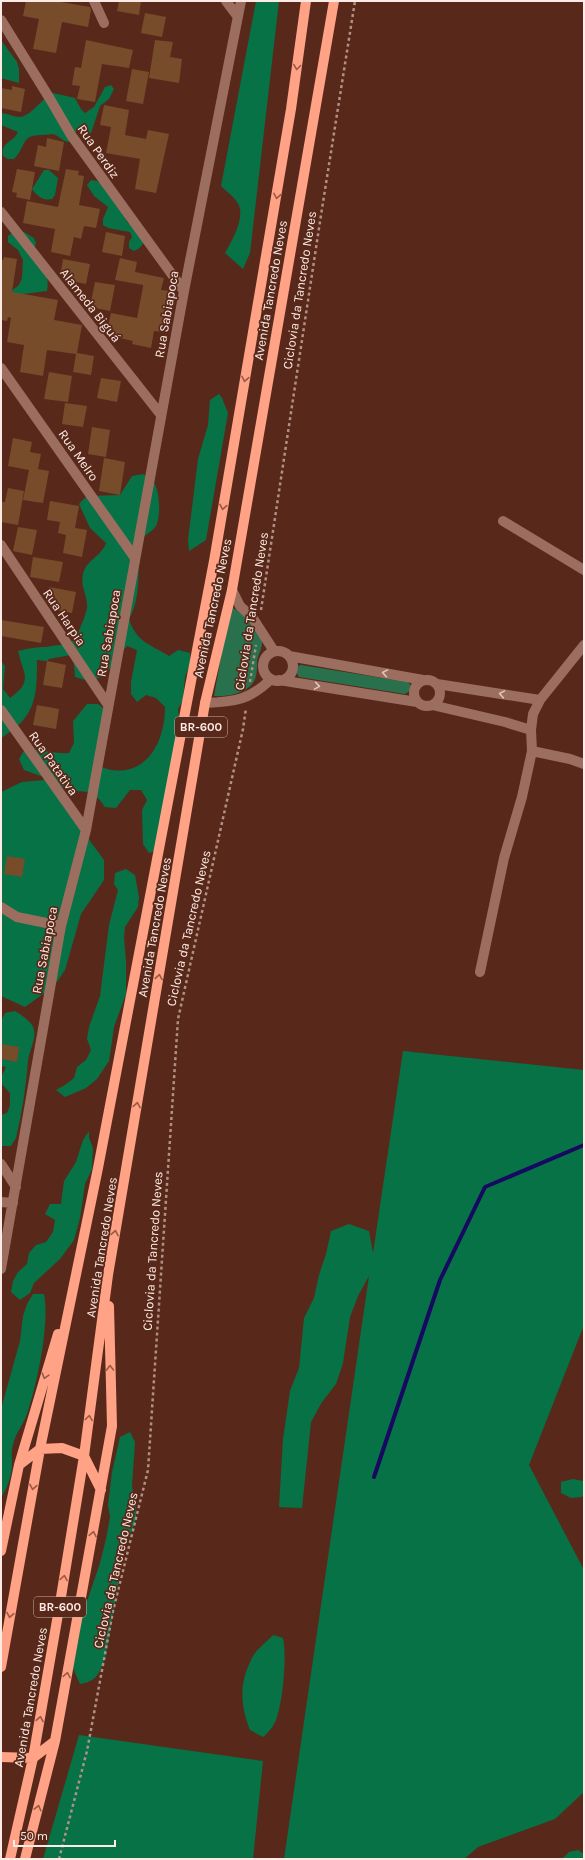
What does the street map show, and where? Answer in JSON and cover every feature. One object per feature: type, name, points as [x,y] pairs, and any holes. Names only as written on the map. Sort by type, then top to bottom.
[{"type":"main road","points":[[301,1],[301,41]]},
{"type":"main road","name":"Avenida Tancredo Neves","points":[[1,1667],[40,1449],[100,1160],[214,561],[290,117],[306,1]]},
{"type":"main road","name":"Avenida Tancredo Neves","points":[[10,1859],[33,1758],[84,1456],[108,1275],[205,703],[232,590],[334,1]]},
{"type":"main road","points":[[1,1549],[19,1465],[76,1272]]},
{"type":"main road","points":[[25,1859],[55,1741],[112,1426],[108,1275]]},
{"type":"main road","points":[[19,1465],[40,1449],[62,1448],[84,1456],[101,1490]]},
{"type":"main road","points":[[1,1757],[33,1758],[55,1741]]},
{"type":"street","points":[[94,1],[104,23]]},
{"type":"street","points":[[226,1],[238,17]]},
{"type":"street","name":"Rua Sabiapoca","points":[[1,1269],[61,926],[86,830],[184,290],[241,1]]},
{"type":"street","name":"Rua Perdiz","points":[[1,20],[50,98],[71,136],[184,290]]},
{"type":"street","name":"Alameda Biguá","points":[[1,212],[161,414]]},
{"type":"street","name":"Rua Melro","points":[[1,368],[135,558]]},
{"type":"street","points":[[503,521],[584,570]]},
{"type":"street","name":"Rua Harpia","points":[[1,545],[108,704]]},
{"type":"street","points":[[232,590],[240,606],[252,616],[274,651]]},
{"type":"street","points":[[480,972],[504,858],[522,797],[532,751],[531,730],[533,714],[540,700],[584,645]]},
{"type":"street","points":[[531,730],[476,715],[432,705],[427,706],[417,702],[275,679],[264,671],[263,666],[266,657],[274,651],[285,653],[289,656],[433,681],[437,684],[540,700]]},
{"type":"street","points":[[205,703],[230,702],[247,697],[275,679],[288,676],[291,671],[292,661],[289,656]]},
{"type":"street","points":[[417,702],[415,699],[414,690],[423,680]]},
{"type":"street","points":[[432,705],[440,696],[437,684]]},
{"type":"street","name":"Rua Patativa","points":[[1,710],[86,830]]},
{"type":"street","points":[[532,751],[570,759],[584,764]]},
{"type":"street","points":[[1,907],[18,917],[61,926]]},
{"type":"street","points":[[1,1164],[16,1187]]},
{"type":"street","points":[[1,1202],[13,1204]]},
{"type":"path","name":"Ciclovia da Tancredo Neves","points":[[261,611],[355,1]]},
{"type":"path","name":"Ciclovia da Tancredo Neves","points":[[249,690],[256,642]]},
{"type":"path","name":"Ciclovia da Tancredo Neves","points":[[59,1859],[87,1751],[113,1611],[148,1470],[178,1019],[247,706]]},
{"type":"green space","points":[[256,1],[279,1],[250,253],[243,269],[225,253],[237,228],[240,207],[221,186]]},
{"type":"green space","points":[[1,40],[17,62],[19,69],[19,83],[1,78]]},
{"type":"green space","points":[[111,85],[114,89],[109,99],[100,106],[91,133],[86,135],[80,133],[78,128],[70,142],[65,141],[53,134],[35,135],[27,139],[14,159],[8,159],[3,156],[3,148],[16,136],[18,132],[1,125],[1,113],[18,117],[24,116],[53,93],[75,98],[85,113],[94,107],[105,87]]},
{"type":"green space","points":[[44,170],[49,170],[58,178],[55,195],[52,199],[40,197],[32,189]]},
{"type":"green space","points":[[91,180],[97,181],[101,184],[123,212],[127,222],[145,238],[138,249],[134,251],[129,248],[129,242],[132,237],[130,232],[108,228],[103,225],[103,219],[108,207],[94,196],[87,185]]},
{"type":"green space","points":[[13,232],[24,232],[34,238],[36,243],[34,249],[46,274],[48,285],[47,291],[24,294],[22,299],[11,291],[19,285],[22,278],[23,260],[18,250],[8,242],[8,236]]},
{"type":"green space","points":[[219,394],[228,413],[206,540],[189,551],[188,540],[198,459],[208,425],[210,400]]},
{"type":"green space","points":[[143,474],[153,481],[157,490],[159,516],[156,526],[148,534],[138,540],[138,590],[129,619],[132,627],[144,642],[169,656],[178,650],[190,653],[190,664],[185,677],[183,700],[178,709],[180,731],[160,849],[149,853],[143,844],[142,810],[147,800],[141,790],[130,790],[116,808],[105,807],[99,799],[89,792],[67,790],[49,779],[24,770],[19,759],[25,749],[69,753],[74,743],[73,721],[87,704],[98,704],[107,711],[94,764],[110,770],[124,770],[136,767],[146,760],[160,737],[164,722],[165,707],[156,698],[146,695],[137,702],[131,694],[131,682],[137,650],[127,646],[106,673],[94,679],[85,680],[75,677],[71,655],[49,659],[47,661],[37,660],[35,695],[28,714],[13,730],[1,738],[1,661],[5,666],[3,689],[10,698],[22,687],[25,677],[18,651],[61,645],[75,640],[85,616],[87,603],[82,583],[83,574],[87,565],[101,551],[106,543],[90,528],[79,504],[87,496],[120,495],[132,476]]},
{"type":"green space","points":[[230,607],[240,612],[250,621],[259,632],[262,645],[257,661],[257,670],[254,682],[239,693],[226,696],[214,696]]},
{"type":"green space","points":[[301,665],[407,682],[410,684],[411,690],[405,694],[299,677],[296,672],[298,666]]},
{"type":"green space","points":[[45,780],[104,860],[104,880],[81,914],[65,970],[54,986],[25,1007],[1,996],[1,792],[22,782]]},
{"type":"green space","points":[[126,869],[135,875],[139,897],[138,907],[125,927],[126,994],[114,1027],[109,1061],[97,1079],[86,1088],[65,1097],[56,1090],[74,1078],[77,1067],[86,1060],[91,1050],[87,1039],[89,1027],[100,996],[109,925],[118,890],[114,884],[115,873]]},
{"type":"green space","points":[[15,1011],[32,1025],[34,1029],[34,1038],[29,1057],[24,1100],[16,1138],[11,1146],[1,1146],[1,1115],[7,1113],[10,1105],[10,1093],[1,1083],[1,1077],[6,1067],[1,1066],[1,1021],[5,1013]]},
{"type":"green space","points":[[403,1051],[584,1070],[584,1325],[529,1465],[584,1570],[584,1792],[555,1819],[478,1847],[464,1859],[284,1859],[369,1276],[358,1296],[350,1317],[343,1363],[336,1384],[322,1402],[311,1422],[302,1508],[279,1507],[283,1439],[290,1391],[299,1368],[304,1318],[314,1298],[331,1231],[349,1224],[369,1231],[373,1253]]},
{"type":"green space","points":[[89,1131],[89,1138],[93,1148],[92,1169],[85,1184],[80,1218],[74,1240],[60,1259],[34,1283],[30,1293],[20,1300],[11,1292],[13,1281],[18,1272],[27,1264],[29,1253],[36,1245],[46,1242],[53,1232],[55,1220],[45,1214],[50,1204],[61,1204],[64,1181],[76,1162],[83,1140]]},
{"type":"green space","points":[[33,1294],[44,1294],[45,1321],[42,1354],[35,1387],[27,1414],[15,1437],[12,1447],[10,1479],[1,1498],[1,1409],[20,1341],[23,1316],[27,1304]]},
{"type":"green space","points":[[130,1432],[135,1442],[132,1486],[136,1507],[136,1519],[124,1551],[105,1659],[101,1669],[94,1679],[80,1684],[73,1668],[81,1619],[100,1563],[106,1539],[110,1517],[108,1505],[112,1472],[120,1437]]},
{"type":"green space","points":[[573,1479],[583,1481],[584,1493],[582,1497],[571,1498],[561,1493],[561,1482]]},
{"type":"green space","points":[[273,1635],[283,1638],[285,1656],[284,1679],[281,1702],[276,1720],[271,1729],[263,1737],[250,1730],[244,1711],[242,1694],[245,1676],[254,1655]]},
{"type":"green space","points":[[79,1735],[263,1761],[253,1859],[43,1859]]},
{"type":"green space","points":[[578,1850],[584,1854],[582,1859],[560,1859],[569,1852]]},
{"type":"building","points":[[26,1],[55,1],[90,7],[91,10],[88,27],[62,22],[56,53],[33,49],[39,19],[23,16]]},
{"type":"building","points":[[119,1],[141,1],[139,15],[117,11]]},
{"type":"building","points":[[145,13],[166,17],[162,37],[141,33]]},
{"type":"building","points":[[86,40],[133,50],[129,68],[102,64],[95,102],[77,99],[80,86],[72,85],[75,67],[81,68]]},
{"type":"building","points":[[155,40],[173,42],[170,57],[182,59],[179,83],[149,78]]},
{"type":"building","points":[[132,69],[149,72],[143,104],[126,101]]},
{"type":"building","points":[[12,86],[25,89],[21,112],[1,108],[1,88],[12,90]]},
{"type":"building","points":[[104,105],[129,110],[125,135],[146,139],[148,130],[169,134],[156,193],[135,189],[140,159],[106,153],[111,127],[100,125]]},
{"type":"building","points":[[47,138],[64,142],[59,171],[34,166],[38,145],[46,147]]},
{"type":"building","points":[[17,169],[35,172],[30,200],[16,197],[17,193],[12,192]]},
{"type":"building","points":[[66,169],[79,171],[78,175],[84,176],[79,205],[100,209],[96,228],[84,226],[81,239],[74,237],[70,256],[51,252],[55,229],[23,223],[27,201],[58,207]]},
{"type":"building","points":[[106,232],[125,236],[122,256],[102,252]]},
{"type":"building","points":[[4,257],[17,259],[12,292],[58,300],[54,320],[82,325],[77,353],[94,356],[91,375],[73,372],[76,354],[47,350],[43,376],[20,372],[24,345],[7,342],[11,318],[8,317],[7,321],[1,320],[1,260],[3,260]]},
{"type":"building","points":[[120,258],[137,262],[135,272],[164,278],[161,290],[170,291],[165,319],[168,319],[166,332],[154,331],[151,348],[132,344],[133,341],[106,335],[111,313],[137,318],[143,287],[143,285],[115,280]]},
{"type":"building","points":[[63,259],[90,264],[86,284],[66,280],[67,273],[61,271]]},
{"type":"building","points":[[95,282],[115,285],[110,311],[90,307]]},
{"type":"building","points":[[49,372],[72,376],[68,402],[44,399]]},
{"type":"building","points":[[101,378],[121,381],[117,402],[97,398]]},
{"type":"building","points":[[65,403],[87,406],[83,427],[62,424]]},
{"type":"building","points":[[92,427],[110,430],[106,457],[88,454]]},
{"type":"building","points":[[13,438],[32,442],[30,452],[41,454],[38,469],[49,471],[43,503],[23,500],[29,470],[8,466]]},
{"type":"building","points":[[104,458],[125,462],[120,495],[99,491]]},
{"type":"building","points":[[8,488],[24,491],[18,525],[1,522],[1,502],[5,502]]},
{"type":"building","points":[[50,501],[79,506],[75,528],[87,530],[82,557],[63,553],[66,535],[58,533],[60,522],[47,520]]},
{"type":"building","points":[[18,527],[37,530],[32,555],[13,551]]},
{"type":"building","points":[[33,557],[63,562],[59,582],[30,577]]},
{"type":"building","points":[[49,587],[76,592],[72,613],[52,609],[46,601]]},
{"type":"building","points":[[1,620],[44,627],[41,643],[1,636]]},
{"type":"building","points":[[47,661],[66,665],[62,688],[43,685]]},
{"type":"building","points":[[37,705],[59,709],[56,729],[33,725]]},
{"type":"building","points":[[7,856],[25,859],[22,877],[4,874]]},
{"type":"building","points":[[1,1044],[19,1047],[17,1062],[1,1059]]},
{"type":"waterway","points":[[374,1477],[440,1280],[485,1187],[584,1145]]}]
